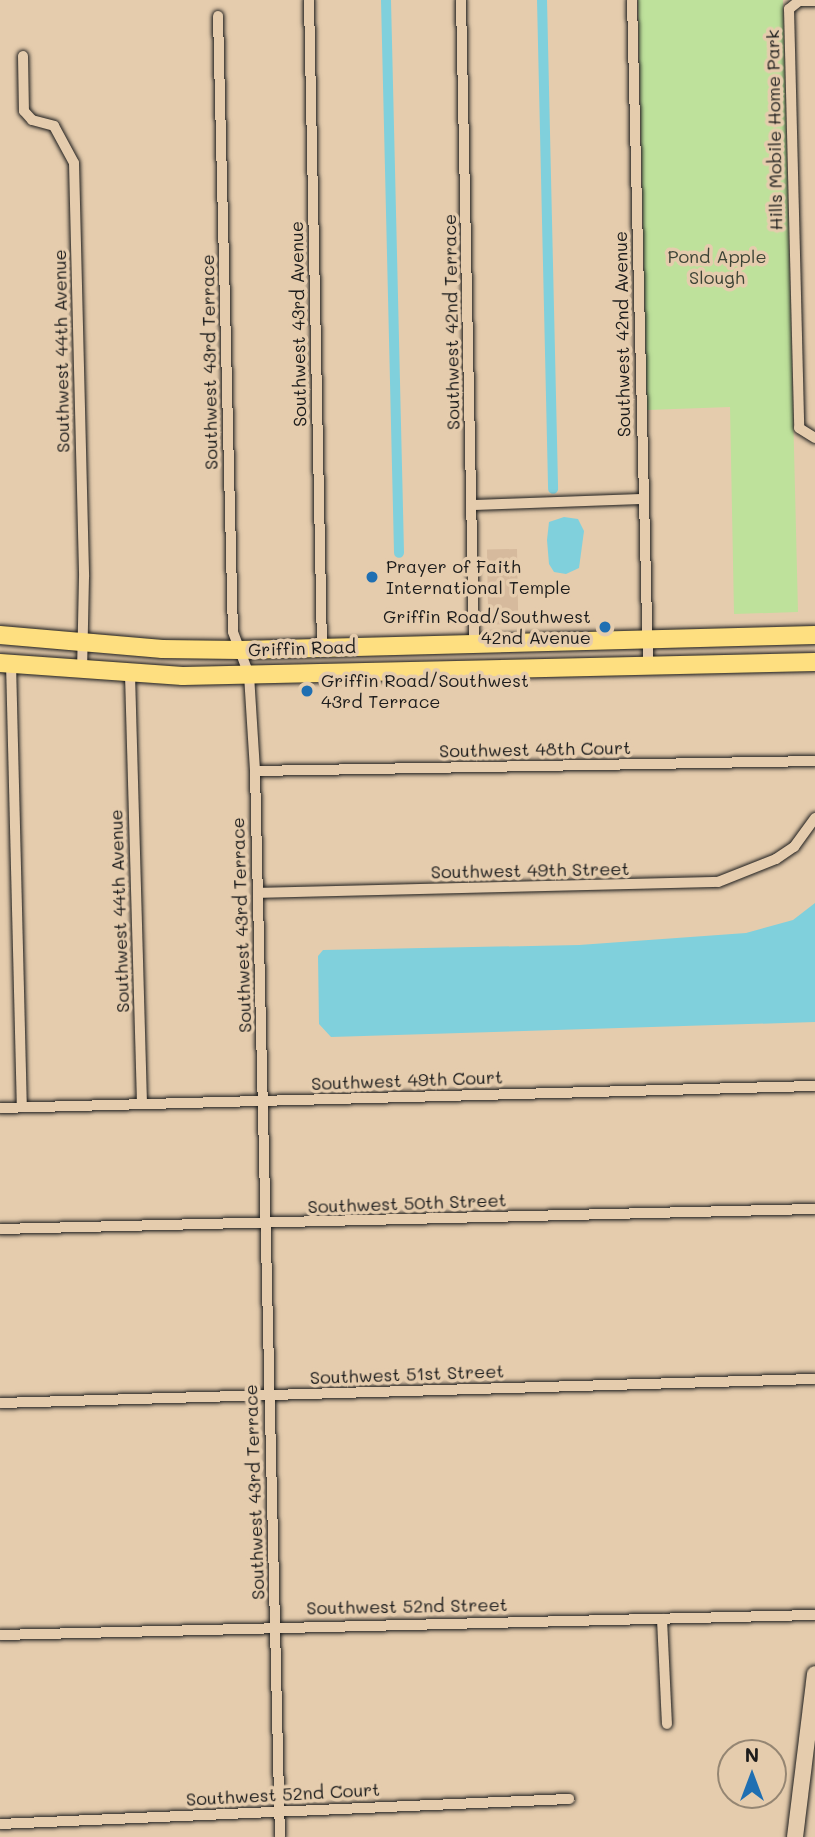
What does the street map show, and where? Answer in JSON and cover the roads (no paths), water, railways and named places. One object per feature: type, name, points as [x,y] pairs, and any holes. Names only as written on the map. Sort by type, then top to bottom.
[{"type":"main road","name":"Griffin Road","points":[[0,635],[240,650],[815,635]]},
{"type":"main road","name":"Griffin Road","points":[[5,663],[130,674],[249,675],[815,662]]},
{"type":"street","name":"Southwest 43rd Avenue","points":[[309,0],[322,646]]},
{"type":"street","name":"Southwest 42nd Terrace","points":[[461,0],[474,642]]},
{"type":"street","name":"Southwest 42nd Avenue","points":[[632,0],[648,666]]},
{"type":"street","name":"Hills Mobile Home Park","points":[[815,1],[799,1],[789,9],[799,428],[815,438]]},
{"type":"street","name":"Southwest 43rd Terrace","points":[[218,16],[233,632],[249,675],[255,771],[267,1225],[267,1396],[280,1837]]},
{"type":"street","name":"Southwest 44th Avenue","points":[[23,56],[24,111],[32,120],[54,126],[74,163],[82,670]]},
{"type":"street","points":[[472,505],[643,499]]},
{"type":"street","points":[[5,663],[22,1107]]},
{"type":"street","name":"Southwest 44th Avenue","points":[[130,674],[142,1104]]},
{"type":"street","name":"Southwest 48th Court","points":[[255,771],[815,761]]},
{"type":"street","name":"Southwest 49th Street","points":[[258,894],[690,885],[742,875],[794,847],[815,818]]},
{"type":"street","name":"Southwest 49th Court","points":[[0,1108],[815,1086]]},
{"type":"street","name":"Southwest 50th Street","points":[[0,1229],[267,1225],[815,1209]]},
{"type":"street","name":"Southwest 51st Street","points":[[0,1403],[815,1378]]},
{"type":"street","name":"Southwest 52nd Street","points":[[0,1635],[275,1626],[815,1615]]},
{"type":"street","points":[[662,1619],[667,1724]]},
{"type":"street","points":[[795,1837],[815,1674]]},
{"type":"street","name":"Southwest 52nd Court","points":[[0,1824],[279,1814],[569,1799]]},
{"type":"water","points":[[564,517],[578,519],[584,531],[579,568],[566,574],[554,572],[549,564],[547,540],[549,522]]},
{"type":"water","points":[[815,903],[815,1022],[331,1037],[319,1024],[318,956],[323,950],[579,945],[746,933],[793,920]]},
{"type":"waterway","points":[[386,0],[399,553]]},
{"type":"waterway","points":[[542,0],[553,489]]},
{"type":"place","name":"Prayer of Faith International Temple","points":[[372,577]]},
{"type":"place","name":"Griffin Road/Southwest 42nd Avenue","points":[[605,627]]},
{"type":"place","name":"Griffin Road/Southwest 43rd Terrace","points":[[307,691]]},
{"type":"park label","name":"Pond Apple Slough","points":[[717,267]]}]
